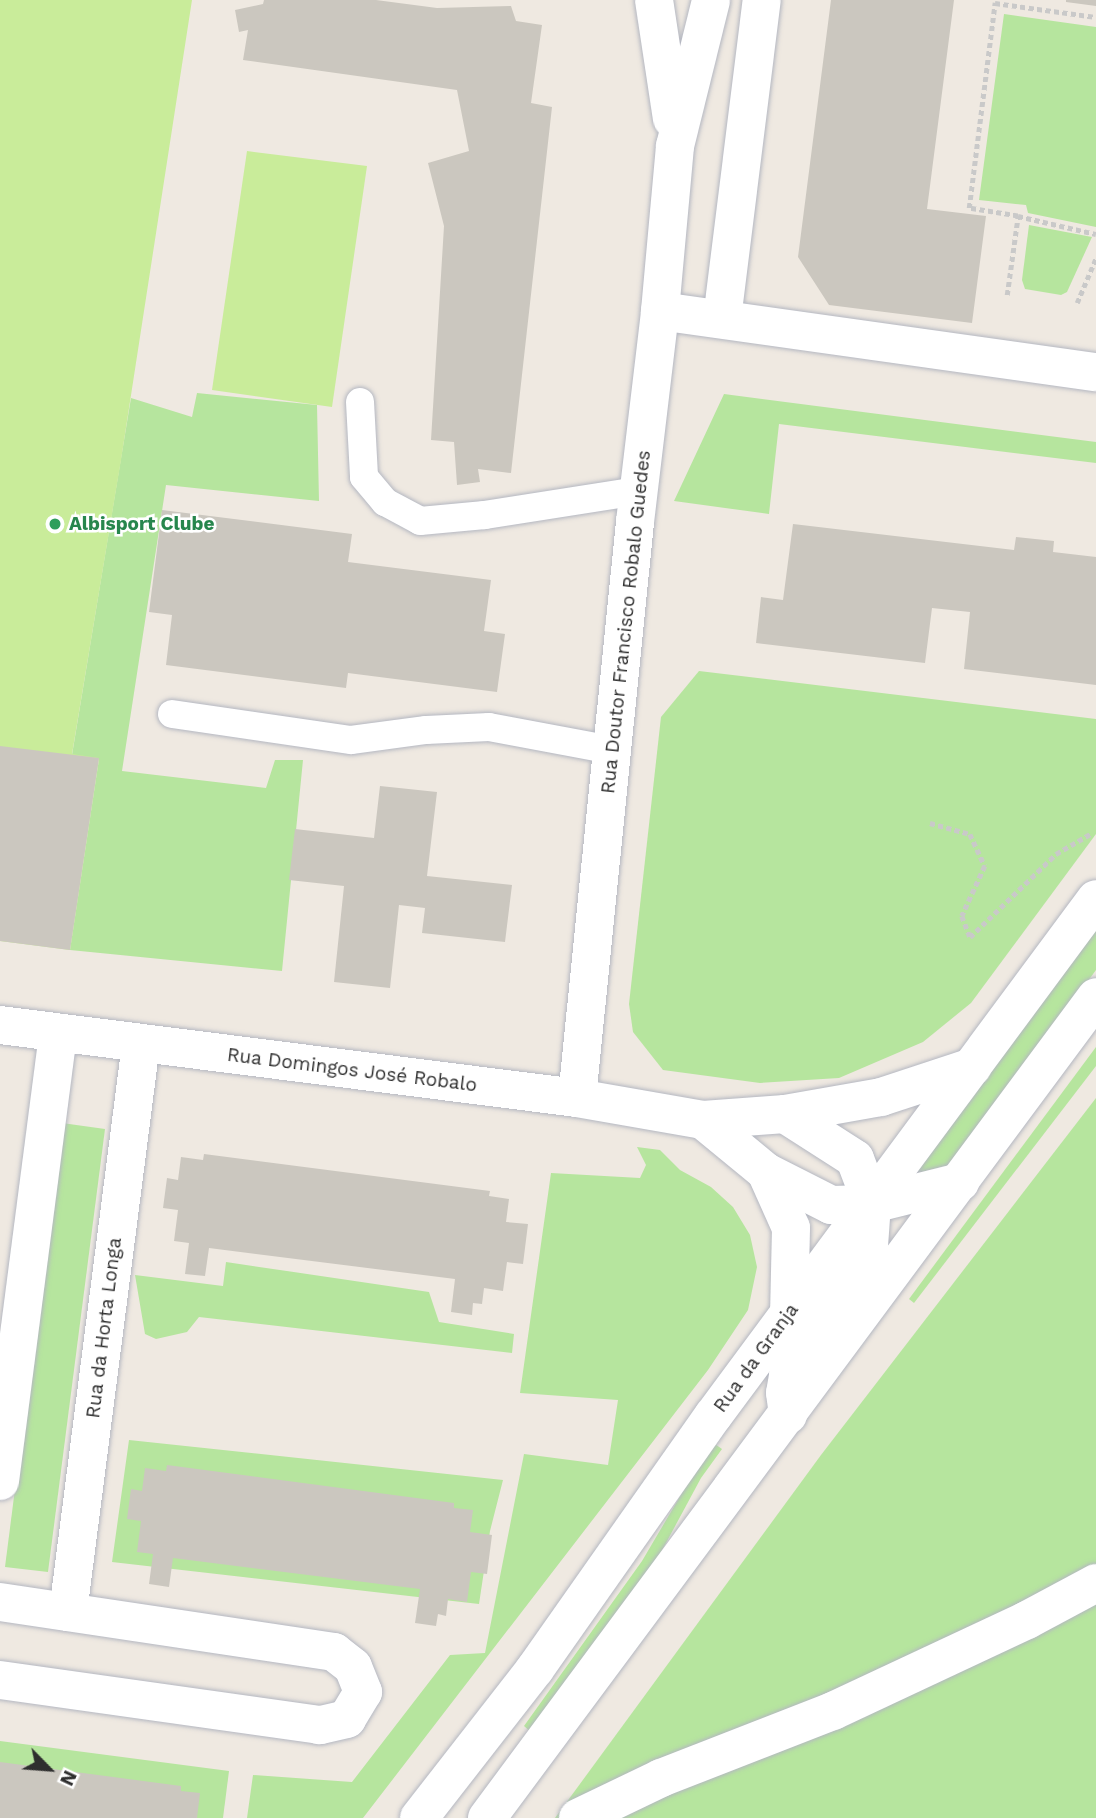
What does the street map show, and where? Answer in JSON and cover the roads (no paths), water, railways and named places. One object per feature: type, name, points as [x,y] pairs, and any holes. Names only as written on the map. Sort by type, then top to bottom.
[{"type":"street","name":"Rua Doutor Francisco Robalo Guedes","points":[[654,0],[665,59],[675,146]]},
{"type":"street","name":"Rua Doutor Francisco Robalo Guedes","points":[[577,1098],[675,146],[711,0]]},
{"type":"street","points":[[722,319],[762,0]]},
{"type":"street","points":[[660,311],[1096,372]]},
{"type":"street","name":"Rua da Granja","points":[[419,1818],[535,1669],[789,1313],[872,1205],[1096,898]]},
{"type":"street","points":[[486,1818],[1096,997]]},
{"type":"street","name":"Rua Domingos José Robalo","points":[[0,1025],[577,1098],[703,1120],[785,1114],[881,1097],[972,1067]]},
{"type":"street","points":[[0,1481],[58,1033]]},
{"type":"street","name":"Rua da Horta Longa","points":[[68,1612],[141,1044]]},
{"type":"street","points":[[785,1114],[855,1159],[872,1205],[868,1261],[788,1376],[785,1393],[788,1415]]},
{"type":"street","points":[[703,1120],[766,1172],[831,1205],[872,1205],[960,1182]]},
{"type":"street","points":[[766,1172],[791,1228],[789,1313]]},
{"type":"street","points":[[578,1818],[661,1778],[833,1711],[1027,1620],[1096,1583]]},
{"type":"street","points":[[0,1602],[334,1653],[353,1667],[363,1692],[347,1719],[320,1725],[0,1680]]},
{"type":"lane","points":[[360,402],[364,477],[385,502],[420,521],[485,515],[639,491]]},
{"type":"lane","points":[[172,714],[351,740],[426,730],[489,727],[612,750]]},
{"type":"place","name":"Albisport Clube","points":[[55,524]]}]
